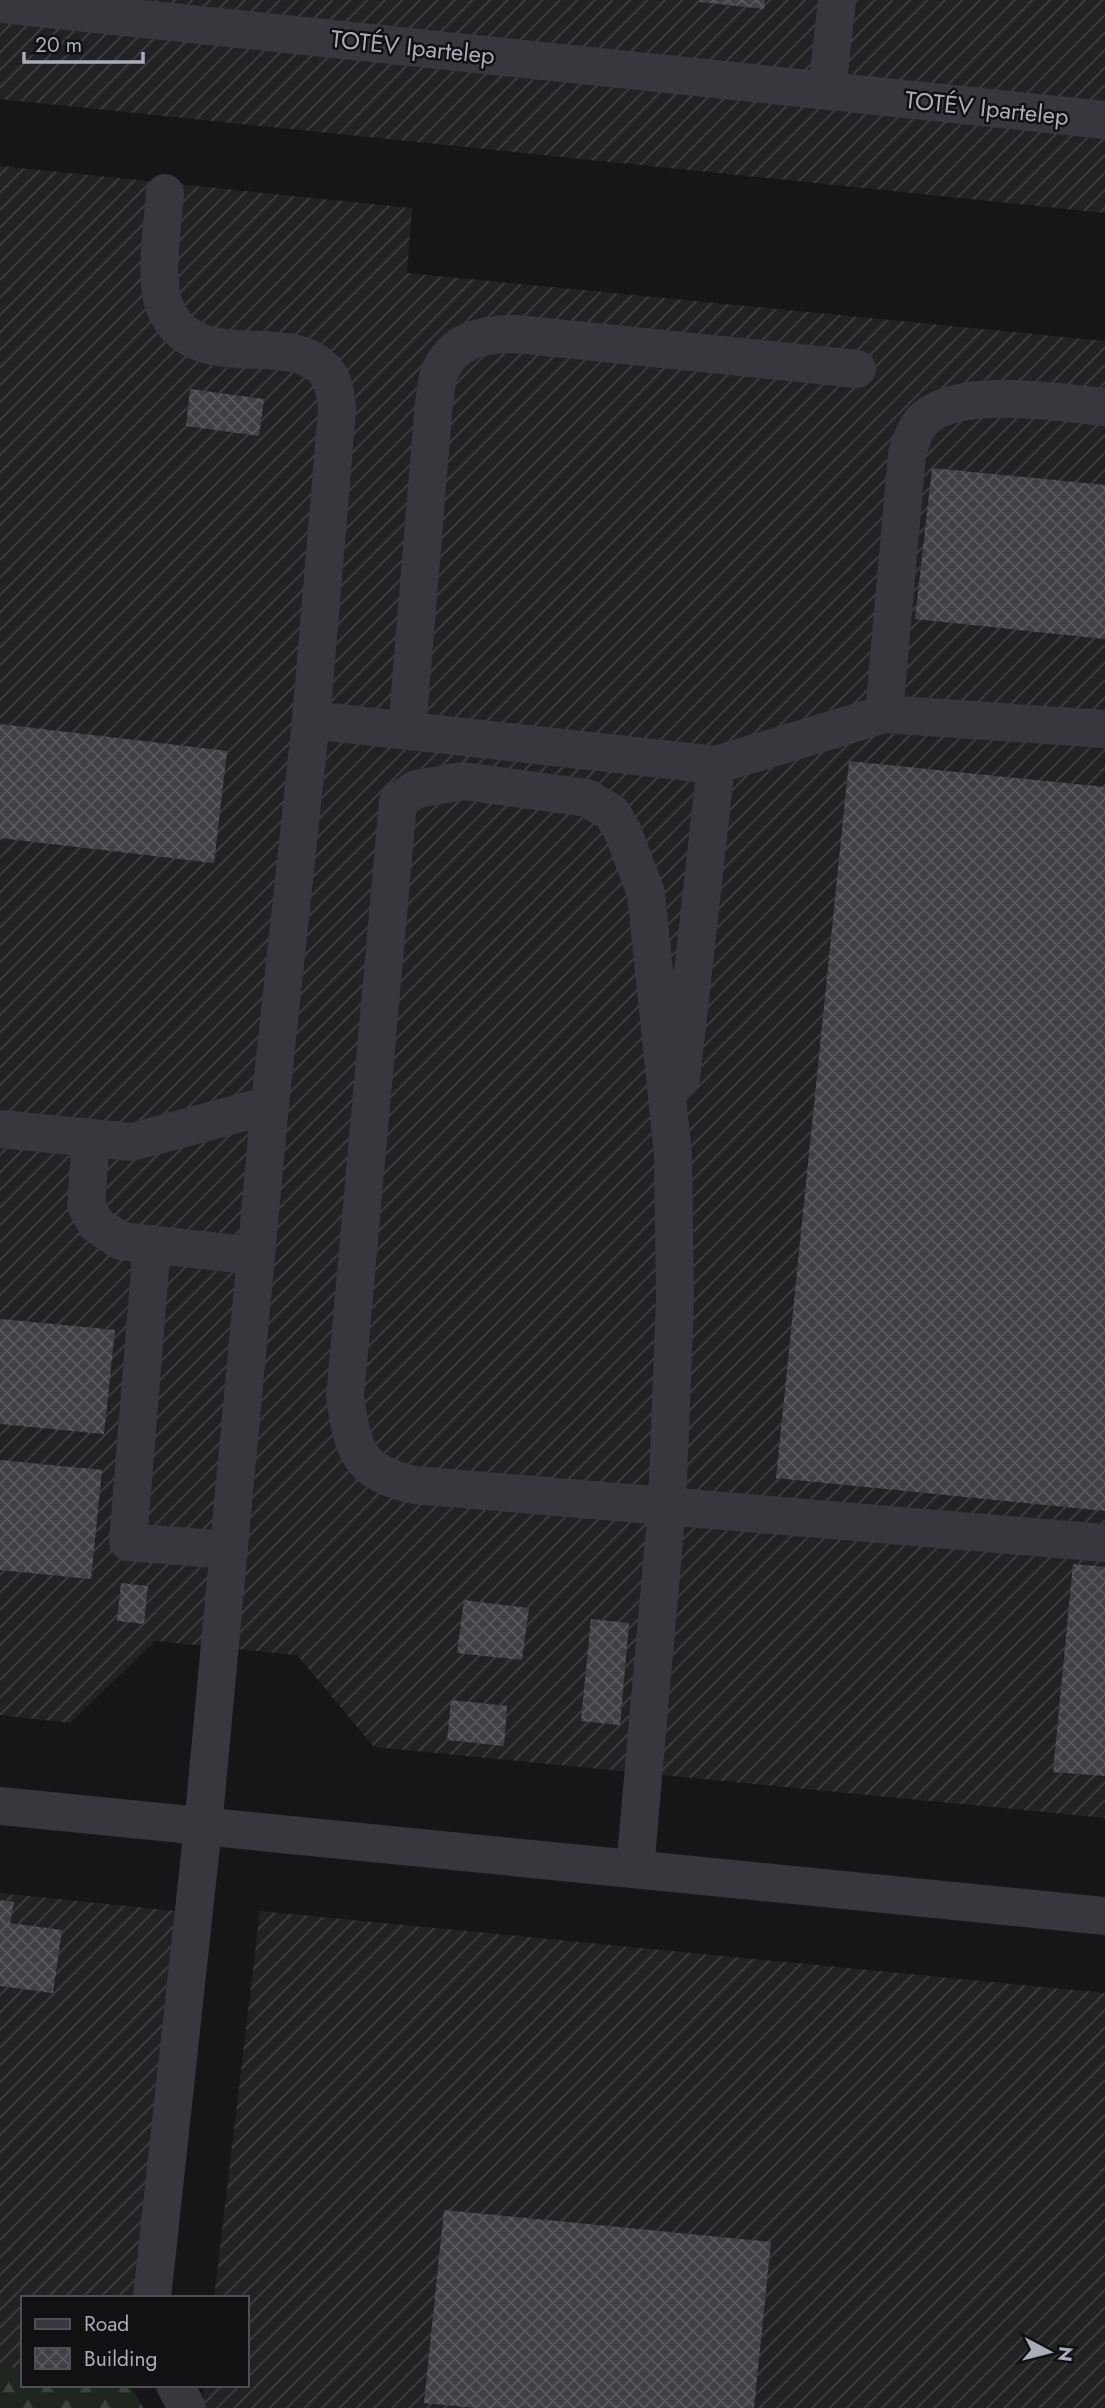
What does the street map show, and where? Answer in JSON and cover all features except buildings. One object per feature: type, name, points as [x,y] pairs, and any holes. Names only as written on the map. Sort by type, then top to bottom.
[{"type":"street","points":[[827,91],[837,0]]},
{"type":"street","name":"TOTÉV Ipartelep","points":[[0,4],[1105,120]]},
{"type":"street","points":[[152,2296],[203,1827],[270,1105],[311,720],[337,410],[335,390],[328,374],[317,364],[299,356],[204,345],[186,336],[173,323],[163,303],[160,275],[165,193]]},
{"type":"street","points":[[407,730],[434,402],[439,374],[449,356],[468,341],[489,334],[517,334],[857,369]]},
{"type":"street","points":[[884,714],[907,454],[918,427],[950,403],[972,400],[1016,399],[1105,407]]},
{"type":"street","points":[[311,720],[716,765],[884,714],[1105,729]]},
{"type":"street","points":[[673,1154],[716,765]]},
{"type":"street","points":[[635,1869],[667,1506],[675,1299],[673,1154],[646,893],[623,832],[612,813],[587,798],[463,781],[416,789],[398,802],[345,1397],[354,1444],[368,1465],[389,1479],[414,1485],[667,1506],[1105,1543]]},
{"type":"street","points":[[0,1129],[132,1142],[270,1105]]},
{"type":"street","points":[[91,1138],[86,1206],[97,1225],[121,1241],[256,1256]]},
{"type":"street","points":[[152,1244],[128,1542],[229,1550]]},
{"type":"street","points":[[0,1806],[1105,1916]]},
{"type":"street","points":[[176,2387],[187,2408]]},
{"type":"shaded area","points":[[0,0],[1105,0],[1105,213],[0,99]]},
{"type":"shaded area","points":[[0,166],[412,208],[407,273],[1105,341],[1105,1818],[374,1747],[297,1655],[155,1641],[70,1723],[0,1715]]},
{"type":"shaded area","points":[[0,1893],[175,1911],[135,2296],[21,2296],[21,2369],[0,2366]]},
{"type":"shaded area","points":[[260,1911],[1105,1993],[1105,2408],[202,2408],[204,2387],[248,2387],[248,2296],[214,2296]]},
{"type":"green space","points":[[0,2366],[21,2369],[21,2387],[131,2387],[143,2408],[0,2408]]}]
